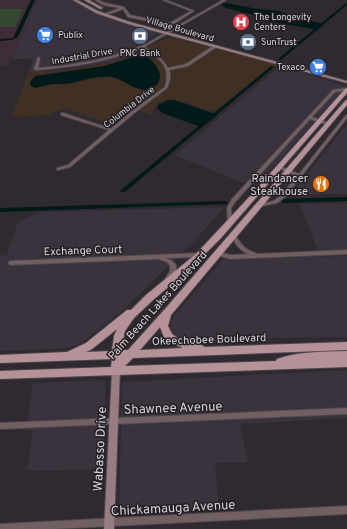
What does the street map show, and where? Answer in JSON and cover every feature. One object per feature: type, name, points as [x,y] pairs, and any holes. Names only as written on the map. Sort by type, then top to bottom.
[{"type":"main road","name":"Palm Beach Lakes Boulevard","points":[[116,370],[118,337],[120,330],[137,308],[200,255],[217,238],[347,90]]},
{"type":"main road","name":"Palm Beach Lakes Boulevard","points":[[116,370],[218,254],[347,102]]},
{"type":"main road","points":[[217,238],[216,245],[218,254]]},
{"type":"main road","points":[[66,356],[89,346],[137,308]]},
{"type":"main road","points":[[168,312],[164,326],[168,337],[179,343],[208,351]]},
{"type":"main road","name":"Okeechobee Boulevard","points":[[0,358],[347,346]]},
{"type":"main road","points":[[266,366],[300,357],[347,355]]},
{"type":"main road","points":[[0,374],[347,363]]},
{"type":"street","name":"Village Boulevard","points":[[75,0],[105,15],[165,34],[264,61],[283,64]]},
{"type":"street","name":"Village Boulevard","points":[[86,0],[112,13],[347,82]]},
{"type":"street","points":[[96,0],[104,4],[123,8],[129,16],[167,24],[171,24],[191,13],[199,14]]},
{"type":"street","points":[[164,0],[193,11],[191,13]]},
{"type":"street","name":"Industrial Drive","points":[[40,58],[36,69],[97,62],[130,52],[141,48],[225,0]]},
{"type":"street","points":[[105,15],[123,8]]},
{"type":"street","points":[[141,48],[160,58],[168,69],[187,65],[214,47]]},
{"type":"street","name":"Columbia Drive","points":[[58,169],[69,166],[140,107],[164,90],[169,79],[168,69]]},
{"type":"street","points":[[230,222],[230,205],[334,92],[347,90]]},
{"type":"street","points":[[62,114],[112,130]]},
{"type":"street","points":[[258,206],[271,204],[279,199],[347,116]]},
{"type":"street","points":[[310,118],[328,124]]},
{"type":"street","points":[[279,168],[298,175]]},
{"type":"street","points":[[251,182],[270,177]]},
{"type":"street","points":[[233,235],[236,243],[248,252],[267,255]]},
{"type":"street","points":[[218,254],[232,257],[347,252]]},
{"type":"street","name":"Exchange Court","points":[[10,263],[200,255]]},
{"type":"street","points":[[158,257],[169,261],[174,268],[171,275],[161,288]]},
{"type":"street","name":"Wabasso Drive","points":[[109,525],[116,370]]},
{"type":"street","name":"Shawnee Avenue","points":[[0,426],[347,411]]},
{"type":"street","name":"Chickamauga Avenue","points":[[0,528],[109,525],[347,510]]},
{"type":"shaded area","points":[[0,0],[37,0],[7,66],[0,66]]},
{"type":"shaded area","points":[[31,0],[35,0],[18,37],[12,40],[0,41],[0,39],[13,38]]},
{"type":"shaded area","points":[[37,0],[71,0],[95,13],[155,33],[156,35],[133,48],[140,52],[111,62],[29,73],[33,59],[11,59]]},
{"type":"shaded area","points":[[227,3],[279,11],[297,18],[324,24],[318,30],[267,21],[253,15],[223,7],[222,4]]},
{"type":"shaded area","points":[[170,37],[277,65],[214,112],[175,99],[158,103],[154,108],[152,115],[134,108],[112,125],[65,108],[48,115],[12,117],[28,73],[75,69],[112,62],[143,52],[141,49]]},
{"type":"shaded area","points":[[140,55],[150,59],[155,64],[160,74],[160,80],[157,84],[147,90],[141,90],[111,77],[91,78],[70,83],[53,84],[35,88],[31,86],[30,82],[35,76],[104,66]]},
{"type":"shaded area","points":[[280,66],[346,86],[257,185],[239,181],[175,155]]},
{"type":"shaded area","points":[[169,100],[174,100],[218,115],[201,127],[162,113],[157,108],[158,105]]},
{"type":"shaded area","points":[[347,124],[347,194],[290,195]]},
{"type":"shaded area","points":[[347,203],[347,250],[318,251],[300,204]]},
{"type":"shaded area","points":[[225,207],[195,240],[122,311],[78,345],[65,348],[0,351],[0,256],[7,255],[18,222],[39,212]]},
{"type":"shaded area","points":[[347,256],[347,337],[206,339],[179,337],[171,331],[171,320],[223,259]]},
{"type":"shaded area","points":[[347,370],[347,418],[240,424],[248,462],[215,463],[219,509],[119,514],[122,382]]},
{"type":"shaded area","points":[[106,380],[102,469],[27,471],[33,431],[26,430],[33,383]]},
{"type":"green space","points":[[0,9],[23,9],[15,27],[0,27]]},
{"type":"waterway","points":[[280,59],[347,4]]},
{"type":"waterway","points":[[123,191],[272,67]]},
{"type":"waterway","points":[[284,201],[347,199]]},
{"type":"waterway","points":[[0,210],[225,203]]},
{"type":"place","name":"The Longevity Centers","points":[[241,22]]},
{"type":"place","name":"Publix","points":[[45,35]]},
{"type":"place","name":"PNC Bank","points":[[140,36]]},
{"type":"place","name":"SunTrust","points":[[248,42]]},
{"type":"place","name":"Texaco","points":[[318,67]]},
{"type":"place","name":"Raindancer Steakhouse","points":[[321,184]]}]
